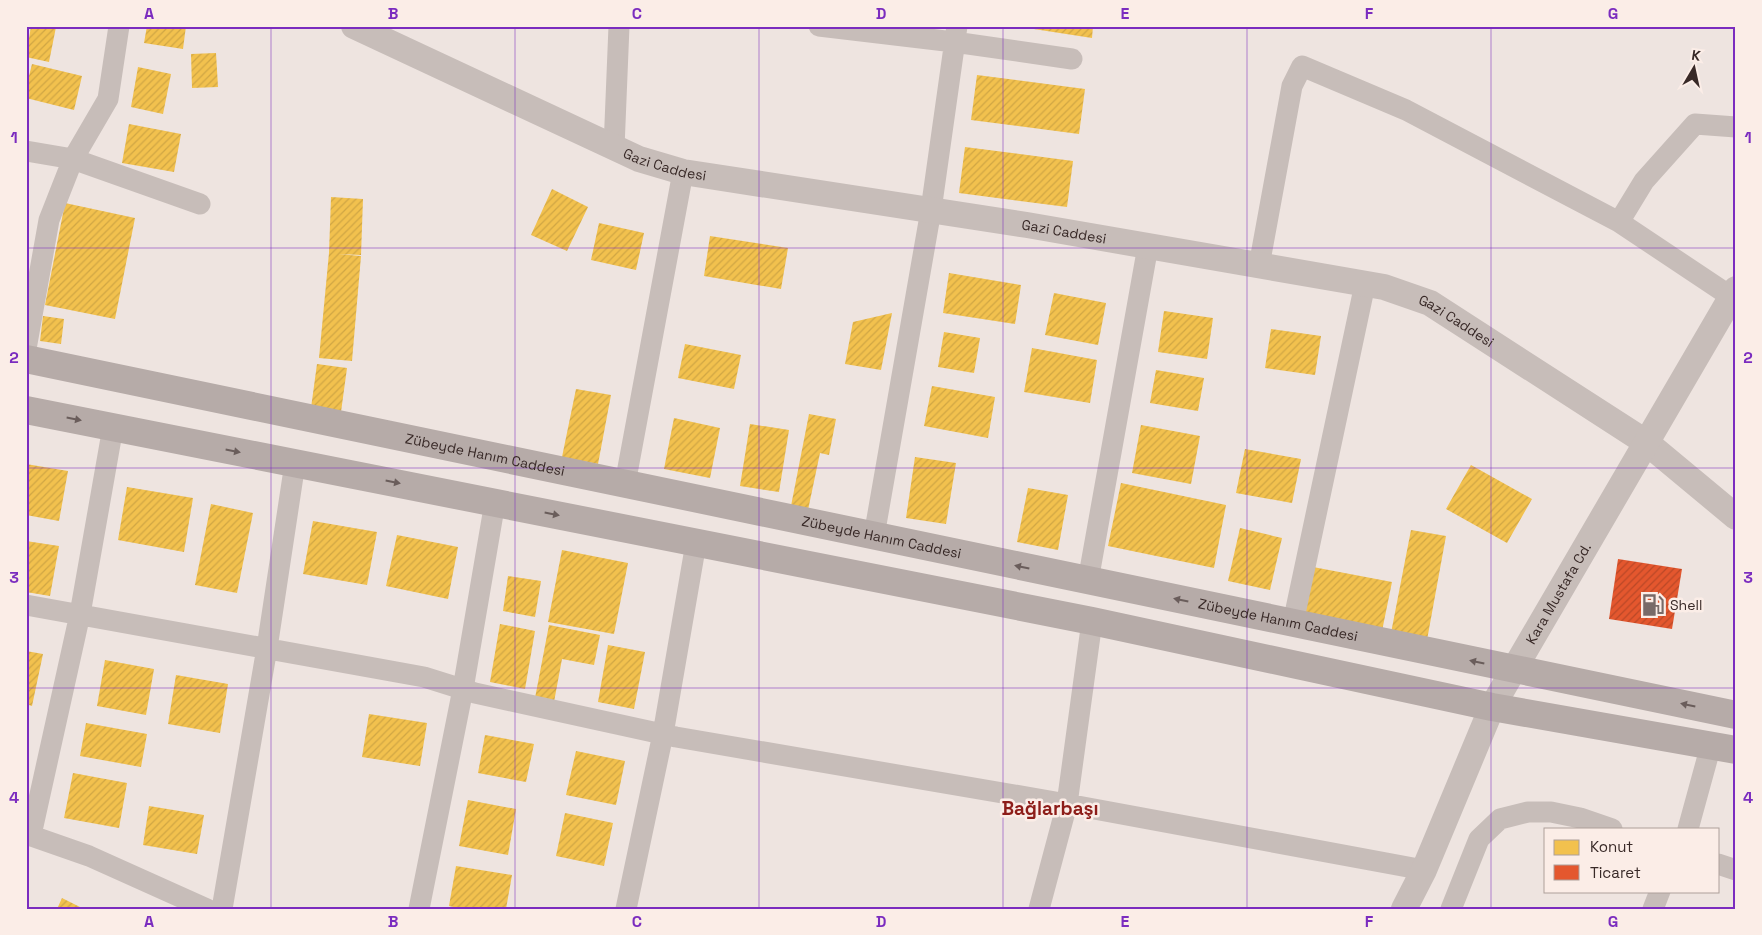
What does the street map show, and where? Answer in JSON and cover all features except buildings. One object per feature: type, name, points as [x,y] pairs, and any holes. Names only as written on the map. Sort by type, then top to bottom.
[{"type":"main road","name":"Zübeyde Hanım Caddesi","points":[[26,359],[1736,715]]},
{"type":"main road","points":[[26,410],[1092,621],[1492,707],[1723,748]]},
{"type":"street","points":[[26,349],[49,220],[73,159],[108,99],[119,26]]},
{"type":"street","name":"Gazi Caddesi","points":[[354,26],[614,148],[639,159],[683,172],[1027,225],[1148,246],[1365,284],[1430,302],[1646,443],[1736,517]]},
{"type":"street","points":[[614,148],[618,26]]},
{"type":"street","points":[[820,26],[955,34],[1072,59]]},
{"type":"street","points":[[874,536],[931,210],[955,34]]},
{"type":"street","points":[[1259,266],[1292,86],[1302,66],[1406,110],[1619,222],[1734,295]]},
{"type":"street","points":[[1619,222],[1644,181],[1695,124],[1736,127]]},
{"type":"street","points":[[26,151],[73,159],[200,204]]},
{"type":"street","points":[[625,484],[683,172]]},
{"type":"street","points":[[1088,581],[1148,246]]},
{"type":"street","points":[[1293,624],[1365,284]]},
{"type":"street","name":"Kara Mustafa Cd.","points":[[1404,909],[1424,870],[1492,707],[1734,295]]},
{"type":"street","points":[[113,427],[80,614],[29,834],[89,856],[206,909]]},
{"type":"street","points":[[222,909],[267,648],[295,463]]},
{"type":"street","points":[[419,909],[463,689],[495,502]]},
{"type":"street","points":[[626,909],[663,734],[696,542]]},
{"type":"street","points":[[26,605],[424,677],[484,695],[663,734],[1067,804],[1424,870]]},
{"type":"street","points":[[1041,908],[1067,804],[1092,621]]},
{"type":"street","points":[[1688,828],[1723,748]]},
{"type":"street","points":[[1451,909],[1479,839],[1500,819],[1528,812],[1551,812],[1580,818],[1609,828]]},
{"type":"street","points":[[1720,865],[1736,870]]},
{"type":"street","points":[[1653,909],[1660,892]]},
{"type":"place","name":"Shell","points":[[1653,605]]},
{"type":"district","name":"Bağlarbaşı","points":[[1050,808]]}]
